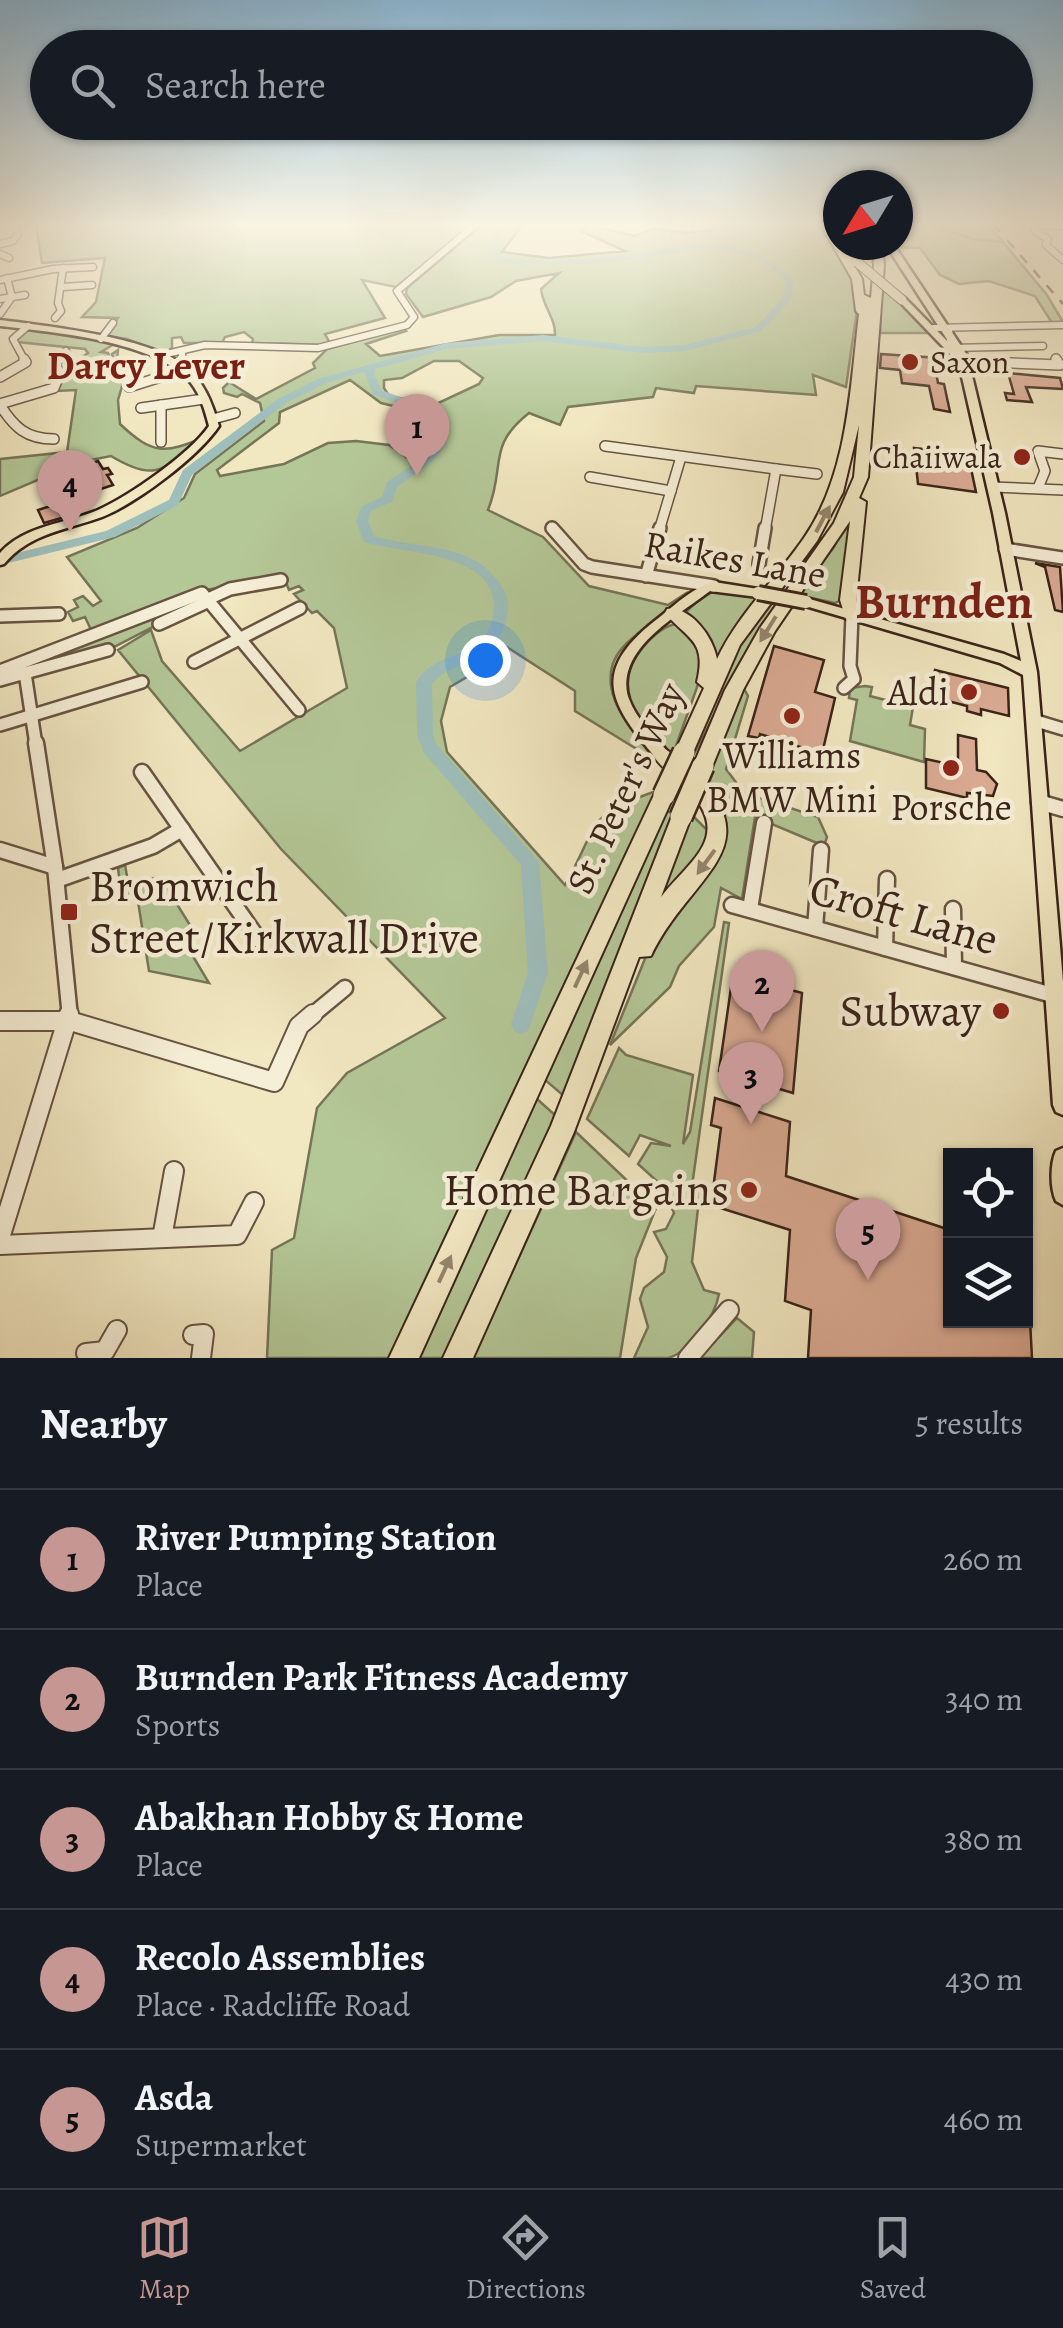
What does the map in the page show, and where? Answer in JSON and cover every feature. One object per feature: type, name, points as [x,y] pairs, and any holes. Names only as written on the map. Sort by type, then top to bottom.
[{"type":"highway","points":[[859,288],[862,322]]},
{"type":"highway","name":"St. Peter's Way","points":[[404,1358],[664,795],[678,751],[733,643],[812,538],[836,492],[852,424],[868,288]]},
{"type":"highway","name":"St. Peter's Way","points":[[458,1358],[561,1132],[682,817],[742,674],[768,628],[842,524],[861,477],[877,288]]},
{"type":"highway","points":[[852,615],[848,600],[861,477]]},
{"type":"highway","points":[[561,1132],[648,936],[674,898],[707,864],[718,842],[717,820],[678,751],[711,658],[703,637],[673,613]]},
{"type":"main road","points":[[889,288],[942,327]]},
{"type":"main road","points":[[906,303],[924,305],[917,288]]},
{"type":"main road","points":[[918,288],[957,352],[993,487],[1027,668],[1056,929],[1063,1104]]},
{"type":"main road","points":[[0,322],[118,340],[162,355],[193,378],[212,419],[211,433],[202,444],[116,506],[12,543],[0,561]]},
{"type":"main road","points":[[678,751],[628,718],[616,684],[625,656],[673,613],[714,586]]},
{"type":"main road","name":"Raikes Lane","points":[[714,586],[806,602],[977,651],[1016,657],[1027,668],[1016,671],[977,651]]},
{"type":"main road","points":[[1063,1158],[1063,1194]]},
{"type":"street","points":[[7,288],[12,298]]},
{"type":"street","points":[[63,288],[56,314],[75,303]]},
{"type":"street","points":[[162,355],[205,344],[318,348],[369,337],[412,321],[414,317],[397,291],[400,288]]},
{"type":"street","points":[[0,299],[26,296]]},
{"type":"street","points":[[0,314],[12,298]]},
{"type":"street","points":[[103,339],[113,323]]},
{"type":"street","points":[[942,327],[961,330],[1063,325]]},
{"type":"street","points":[[0,377],[26,362],[13,338],[28,326]]},
{"type":"street","points":[[957,352],[1037,345]]},
{"type":"street","points":[[54,439],[35,440],[23,435],[0,404],[54,388],[60,372],[54,364],[66,350]]},
{"type":"street","points":[[957,352],[1060,365],[1056,358]]},
{"type":"street","points":[[129,387],[183,370],[182,354]]},
{"type":"street","points":[[141,408],[204,399]]},
{"type":"street","points":[[161,405],[162,442]]},
{"type":"street","points":[[212,419],[235,413]]},
{"type":"street","points":[[605,446],[817,474]]},
{"type":"street","points":[[1038,488],[1045,471],[1038,451],[1063,454]]},
{"type":"street","points":[[646,576],[681,457]]},
{"type":"street","points":[[758,564],[776,469]]},
{"type":"street","points":[[590,477],[671,491]]},
{"type":"street","points":[[993,487],[1063,490]]},
{"type":"street","name":"Raikes Lane","points":[[552,528],[584,564],[714,586]]},
{"type":"street","points":[[1005,548],[1063,558]]},
{"type":"street","points":[[158,624],[230,589],[281,580]]},
{"type":"street","points":[[0,671],[200,593],[299,710]]},
{"type":"street","points":[[194,662],[300,608]]},
{"type":"street","points":[[0,616],[59,614]]},
{"type":"street","points":[[844,688],[854,679],[850,666],[852,615]]},
{"type":"street","points":[[0,680],[108,650]]},
{"type":"street","points":[[26,673],[56,873],[70,1022],[0,1241],[236,1235],[254,1202]]},
{"type":"street","points":[[0,725],[142,682]]},
{"type":"street","points":[[1033,720],[1063,729]]},
{"type":"street","points":[[142,772],[258,940]]},
{"type":"street","points":[[1039,802],[1063,808]]},
{"type":"street","points":[[750,910],[764,824]]},
{"type":"street","points":[[0,850],[56,873],[153,846],[182,830]]},
{"type":"street","points":[[816,928],[821,850]]},
{"type":"street","points":[[885,948],[887,880]]},
{"type":"street","name":"Croft Lane","points":[[732,904],[1056,996]]},
{"type":"street","points":[[953,910],[954,967]]},
{"type":"street","points":[[0,1022],[70,1022],[274,1082],[299,1026],[345,988]]},
{"type":"street","points":[[162,1238],[174,1171]]},
{"type":"street","points":[[688,1358],[729,1310]]},
{"type":"street","points":[[99,1354],[117,1330]]},
{"type":"street","points":[[193,1335],[204,1334],[201,1358]]},
{"type":"green space","points":[[99,288],[367,288],[385,318],[325,334],[331,345],[252,343],[253,339],[244,332],[225,337],[222,343],[184,343],[181,337],[172,338],[172,349],[162,353],[127,339],[106,336],[118,318],[82,317],[96,302]]},
{"type":"green space","points":[[407,288],[504,288],[491,297],[423,317],[406,294]]},
{"type":"green space","points":[[542,288],[854,288],[857,310],[846,387],[813,375],[816,395],[696,386],[694,393],[656,388],[653,397],[568,407],[560,425],[529,413],[507,436],[488,510],[543,537],[589,586],[668,605],[688,592],[627,643],[615,658],[611,673],[617,705],[656,761],[575,711],[575,691],[507,647],[484,667],[450,687],[441,721],[447,752],[565,885],[591,833],[606,814],[662,789],[393,1358],[267,1358],[272,1250],[294,1238],[317,1108],[347,1073],[445,1018],[281,849],[118,650],[151,630],[162,661],[240,751],[347,688],[334,628],[294,594],[303,590],[299,586],[289,590],[284,578],[198,591],[203,601],[108,650],[30,670],[28,663],[92,632],[85,617],[73,621],[68,612],[78,607],[74,600],[83,596],[93,606],[101,601],[67,557],[137,528],[184,498],[195,474],[264,421],[260,403],[242,394],[237,397],[224,393],[229,382],[256,399],[315,368],[313,363],[327,349],[403,328],[406,331],[366,344],[380,356],[499,335],[555,335]],"holes":[[[434,361],[459,361],[483,378],[479,384],[417,413],[413,419],[416,422],[404,434],[424,440],[408,458],[389,445],[356,441],[328,443],[284,464],[220,476],[217,470],[279,423],[280,412],[350,380],[381,403],[414,411],[424,403],[389,396],[384,380],[402,378]]]},
{"type":"green space","points":[[1012,288],[1042,288],[1063,322],[1052,323],[1035,296]]},
{"type":"green space","points":[[885,291],[936,333],[880,333],[881,297]]},
{"type":"green space","points":[[28,329],[116,343],[101,352],[108,353],[118,378],[112,354],[118,350],[117,360],[126,373],[118,400],[120,424],[141,442],[169,449],[205,437],[161,469],[140,469],[111,456],[80,462],[0,496],[0,459],[67,452],[76,390],[57,391],[65,377],[100,369],[94,360],[71,365],[88,353],[85,349],[14,339]]},
{"type":"green space","points":[[851,515],[842,600],[835,603],[797,595],[834,547]]},
{"type":"green space","points":[[713,592],[759,598],[715,668],[712,644],[684,614]]},
{"type":"green space","points":[[768,602],[778,603],[758,631],[693,756],[737,646]]},
{"type":"green space","points":[[676,624],[691,630],[705,665],[672,757],[630,704],[624,674],[630,659],[643,645],[662,629]]},
{"type":"green space","points":[[743,687],[748,696],[726,769],[744,793],[818,817],[827,837],[824,846],[755,817],[742,899],[721,888],[714,927],[679,966],[670,987],[610,1045],[653,939],[715,865],[724,848],[725,834],[702,787]]},
{"type":"green space","points":[[872,687],[870,696],[913,707],[910,725],[925,729],[924,762],[850,741],[857,700],[849,698],[850,688]]},
{"type":"green space","points":[[667,811],[674,815],[565,1097],[544,1079]]},
{"type":"green space","points":[[692,815],[714,837],[651,921]]},
{"type":"green space","points":[[125,865],[129,887],[154,878],[162,880],[193,930],[182,938],[209,983],[149,971],[137,895],[122,899],[118,868]]},
{"type":"green space","points":[[724,922],[729,923],[692,1186],[700,1190],[692,1262],[704,1290],[719,1294],[707,1322],[685,1349],[668,1358],[634,1358],[648,1327],[640,1299],[644,1288],[664,1272],[667,1257],[654,1232],[666,1229],[674,1213],[667,1197],[669,1192],[638,1164],[651,1143],[671,1146],[640,1135],[629,1156],[587,1119],[619,1048],[626,1055],[693,1075],[683,1144],[690,1132]]},
{"type":"green space","points":[[536,1098],[556,1116],[449,1358],[418,1358]]},
{"type":"green space","points":[[576,1132],[656,1208],[636,1258],[620,1358],[473,1358]]},
{"type":"green space","points":[[737,1318],[754,1332],[752,1358],[699,1358]]},
{"type":"building","points":[[881,354],[939,358],[941,368],[935,367],[938,383],[944,384],[950,412],[934,409],[929,386],[902,383],[900,370],[880,368]]},
{"type":"building","points":[[1008,373],[1060,378],[1063,389],[1026,387],[1032,402],[1007,400],[1005,393],[1014,394]]},
{"type":"building","points":[[914,448],[959,453],[960,463],[970,464],[976,492],[918,484]]},
{"type":"building","points":[[98,461],[112,474],[107,475],[113,485],[70,499],[57,474]]},
{"type":"building","points":[[72,499],[79,513],[44,523],[38,510]]},
{"type":"building","points":[[1035,563],[1060,567],[1063,612],[1055,610],[1045,567]]},
{"type":"building","name":"Williams BMW Mini","points":[[774,646],[824,660],[815,692],[835,698],[822,754],[760,734],[759,738],[748,736]]},
{"type":"building","name":"Aldi","points":[[935,670],[1008,688],[1009,716],[981,709],[981,715],[967,711],[967,706],[929,696]]},
{"type":"building","name":"Porsche","points":[[958,735],[976,739],[977,770],[986,772],[997,784],[993,796],[967,793],[967,798],[926,788],[926,759],[958,766]]},
{"type":"building","points":[[733,974],[802,993],[793,1093],[719,1071]]},
{"type":"building","points":[[715,1098],[790,1122],[786,1176],[943,1228],[943,1328],[1030,1328],[1032,1358],[808,1358],[811,1310],[785,1301],[790,1230],[711,1205],[721,1128],[711,1125]]},
{"type":"waterway","points":[[371,367],[446,346],[543,338],[642,350],[685,348],[758,329],[786,300],[788,288]]},
{"type":"waterway","points":[[0,561],[110,534],[174,502],[187,473],[282,401],[322,381],[371,367]]},
{"type":"waterway","points":[[371,367],[369,374],[377,392],[424,409],[440,443],[429,459],[391,485],[388,499],[366,509],[362,521],[369,539],[441,552],[474,564],[487,575],[500,598],[500,618],[488,642],[441,666],[424,682],[425,735],[430,748],[530,862],[538,973],[521,1024]]},
{"type":"railway","points":[[1049,288],[1063,304]]},
{"type":"place","name":"Saxon","points":[[910,362]]},
{"type":"place","name":"Chaiiwala","points":[[1022,457]]},
{"type":"place","name":"River Pumping Station","points":[[417,476]]},
{"type":"place","name":"Recolo Assemblies","points":[[70,532]]},
{"type":"place","name":"Aldi","points":[[969,692]]},
{"type":"place","name":"Williams BMW Mini","points":[[792,716]]},
{"type":"place","name":"Porsche","points":[[951,768]]},
{"type":"place","name":"Bromwich Street/Kirkwall Drive","points":[[69,912]]},
{"type":"place","name":"Subway","points":[[1001,1011]]},
{"type":"place","name":"Burnden Park Fitness Academy","points":[[762,1032]]},
{"type":"place","name":"Abakhan Hobby & Home","points":[[751,1124]]},
{"type":"place","name":"Home Bargains","points":[[749,1190]]},
{"type":"place","name":"Asda","points":[[868,1280]]},
{"type":"district","name":"Darcy Lever","points":[[146,365]]},
{"type":"district","name":"Burnden","points":[[944,602]]}]
